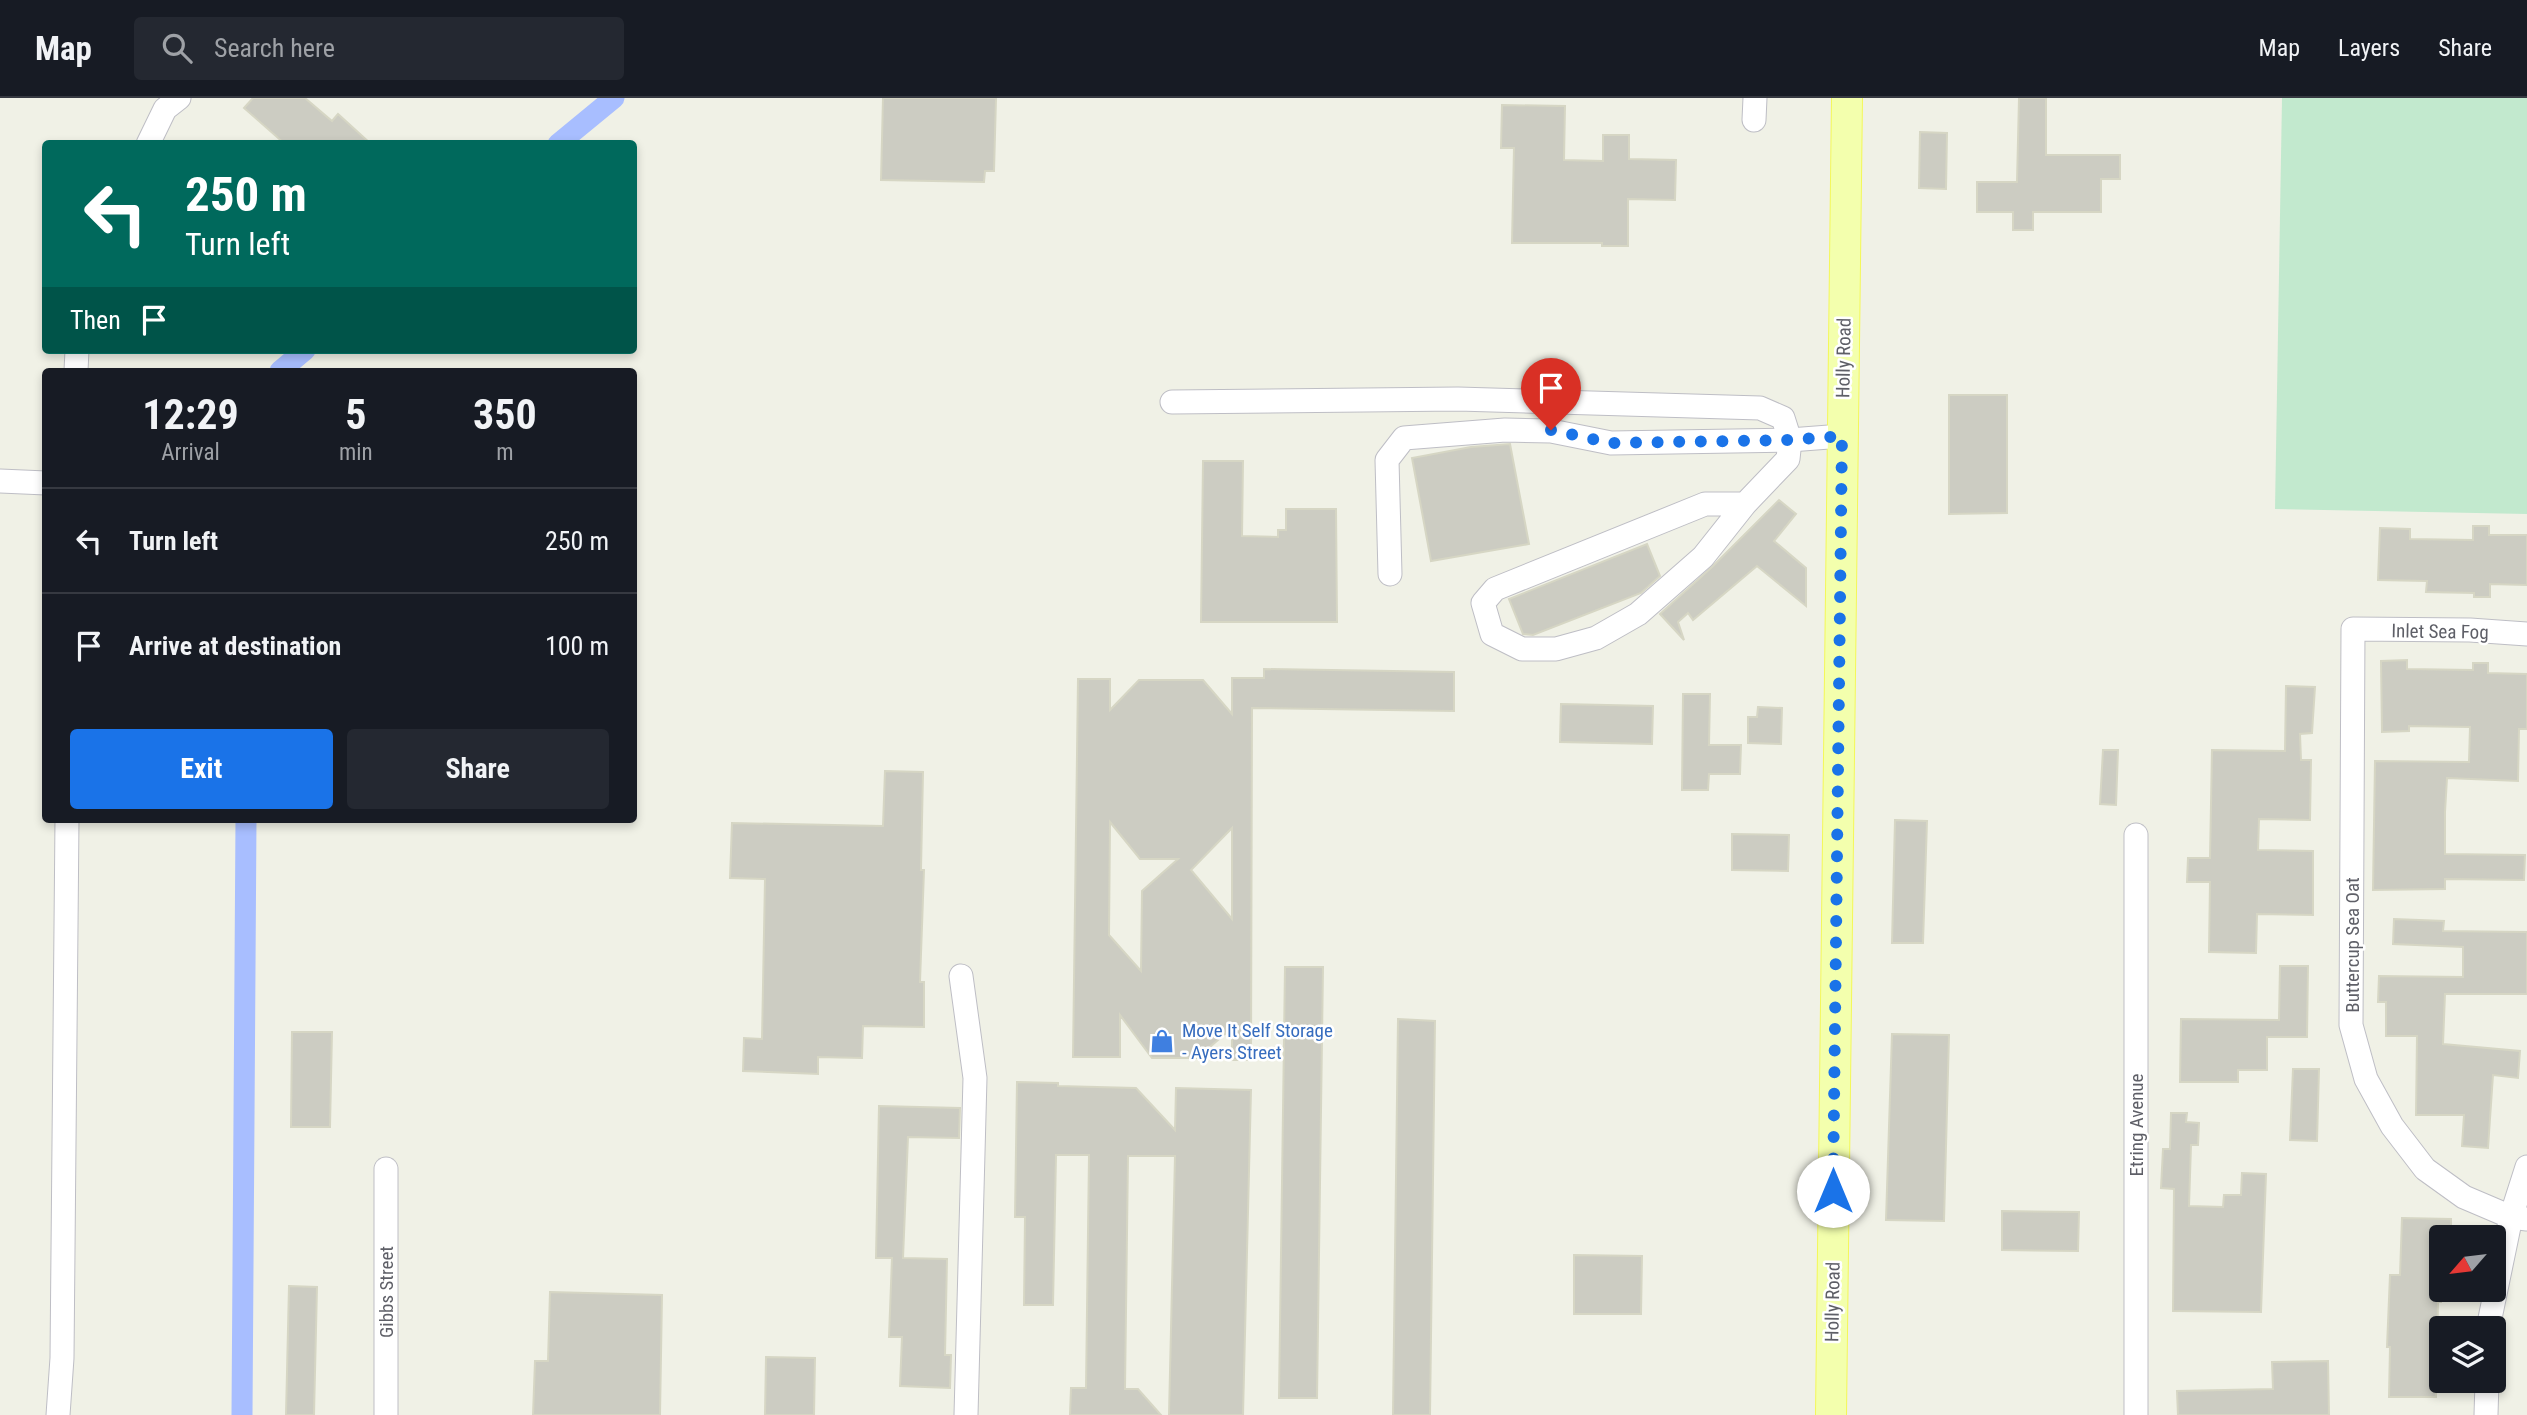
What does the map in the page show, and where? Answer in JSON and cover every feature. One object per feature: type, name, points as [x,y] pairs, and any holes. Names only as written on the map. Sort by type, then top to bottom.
[{"type":"main road","name":"Holly Road","points":[[1831,1415],[1847,98]]},
{"type":"street","points":[[150,140],[164,102]]},
{"type":"street","points":[[1172,402],[1458,399],[1760,408],[1783,418],[1790,440],[1788,459],[1745,504],[1703,557],[1638,614],[1596,638],[1556,649],[1522,649],[1492,635],[1483,603],[1495,589],[1705,504],[1745,504]]},
{"type":"street","points":[[1390,574],[1387,460],[1404,438],[1505,430],[1551,430],[1611,443],[1790,440],[1842,436]]},
{"type":"street","points":[[0,481],[42,483]]},
{"type":"street","name":"Inlet Sea Fog","points":[[2353,629],[2470,630],[2527,634]]},
{"type":"street","name":"Buttercup Sea Oat","points":[[2353,629],[2351,1025],[2366,1079],[2392,1126],[2425,1170],[2464,1197],[2519,1218]]},
{"type":"street","points":[[58,1415],[62,1358],[67,823]]},
{"type":"street","name":"Etring Avenue","points":[[2136,835],[2136,1415]]},
{"type":"street","points":[[961,976],[975,1078],[966,1415]]},
{"type":"street","points":[[2491,1316],[2519,1218],[2527,1167]]},
{"type":"street","name":"Gibbs Street","points":[[386,1169],[386,1415]]},
{"type":"street","points":[[2486,1415],[2487,1393]]},
{"type":"green space","points":[[2282,98],[2527,98],[2527,514],[2275,509]]},
{"type":"building","points":[[253,98],[305,98],[332,121],[338,114],[367,140],[280,140],[244,108]]},
{"type":"building","points":[[883,98],[996,98],[994,171],[985,171],[984,182],[881,180]]},
{"type":"building","points":[[2019,98],[2046,98],[2046,155],[2120,155],[2120,179],[2101,179],[2101,212],[2033,212],[2033,230],[2013,230],[2013,212],[1977,212],[1977,182],[2017,182]]},
{"type":"building","points":[[1502,105],[1565,106],[1564,160],[1603,161],[1603,135],[1629,135],[1629,159],[1676,160],[1675,200],[1628,199],[1628,246],[1602,246],[1602,243],[1512,243],[1514,148],[1501,148]]},
{"type":"building","points":[[1920,132],[1947,133],[1946,189],[1919,188]]},
{"type":"building","points":[[1949,395],[2007,395],[2007,513],[1949,514]]},
{"type":"building","points":[[1510,444],[1529,544],[1431,561],[1412,458],[1471,447]]},
{"type":"building","points":[[1203,461],[1243,461],[1242,536],[1278,537],[1278,530],[1286,530],[1286,509],[1336,509],[1337,622],[1201,622]]},
{"type":"building","points":[[1779,500],[1796,514],[1774,541],[1806,568],[1806,606],[1757,566],[1693,620],[1688,613],[1678,622],[1684,640],[1660,614]]},
{"type":"building","points":[[2473,526],[2489,526],[2489,535],[2527,535],[2527,585],[2490,584],[2490,597],[2474,597],[2474,593],[2426,592],[2427,581],[2378,580],[2380,528],[2410,529],[2410,539],[2473,540]]},
{"type":"building","points":[[1647,544],[1660,576],[1641,593],[1533,635],[1523,634],[1509,599]]},
{"type":"building","points":[[2407,660],[2407,669],[2473,670],[2473,663],[2488,663],[2488,673],[2527,674],[2527,729],[2519,729],[2518,781],[2447,778],[2445,812],[2445,854],[2525,855],[2524,880],[2445,879],[2445,889],[2373,890],[2375,761],[2469,762],[2470,727],[2409,726],[2409,731],[2382,732],[2381,661]]},
{"type":"building","points":[[1264,669],[1454,672],[1454,711],[1252,708],[1251,1060],[1232,1060],[1232,1028],[1197,1058],[1152,1058],[1120,1015],[1120,1057],[1073,1057],[1078,679],[1110,679],[1110,710],[1139,680],[1203,680],[1232,714],[1232,678],[1264,678]],"holes":[[[1110,822],[1140,859],[1178,859],[1142,891],[1141,971],[1109,935]],[[1232,828],[1232,919],[1191,870]]]},
{"type":"building","points":[[2286,686],[2315,687],[2312,733],[2300,734],[2301,760],[2311,760],[2310,820],[2259,819],[2258,850],[2313,851],[2313,915],[2257,914],[2256,953],[2209,952],[2210,882],[2187,882],[2188,858],[2210,858],[2212,750],[2285,751]]},
{"type":"building","points":[[1683,694],[1710,694],[1709,745],[1741,745],[1740,774],[1709,774],[1708,790],[1682,790]]},
{"type":"building","points":[[1561,704],[1653,706],[1652,744],[1560,742]]},
{"type":"building","points":[[1758,707],[1782,708],[1781,744],[1748,743],[1748,717],[1757,717]]},
{"type":"building","points":[[2103,750],[2118,750],[2116,805],[2100,804]]},
{"type":"building","points":[[885,771],[923,772],[921,870],[924,870],[920,982],[924,982],[924,1027],[863,1026],[862,1058],[818,1057],[818,1074],[743,1071],[744,1038],[762,1039],[765,879],[730,878],[732,823],[883,826]]},
{"type":"building","points":[[1895,820],[1927,821],[1923,943],[1892,943]]},
{"type":"building","points":[[1732,834],[1789,835],[1788,871],[1732,870]]},
{"type":"building","points":[[2394,919],[2444,921],[2443,931],[2527,932],[2527,994],[2445,994],[2443,1044],[2520,1051],[2518,1078],[2493,1075],[2488,1148],[2462,1146],[2464,1115],[2416,1115],[2417,1036],[2386,1036],[2386,1002],[2378,1002],[2379,976],[2463,977],[2463,947],[2393,944]]},
{"type":"building","points":[[2280,966],[2308,966],[2307,1037],[2267,1037],[2267,1070],[2238,1070],[2238,1082],[2180,1082],[2181,1019],[2279,1020]]},
{"type":"building","points":[[1285,967],[1323,967],[1317,1398],[1279,1398]]},
{"type":"building","points":[[1398,1019],[1435,1021],[1430,1415],[1393,1415]]},
{"type":"building","points":[[292,1032],[332,1032],[330,1127],[291,1127]]},
{"type":"building","points":[[1892,1034],[1949,1035],[1944,1221],[1886,1220]]},
{"type":"building","points":[[2293,1069],[2319,1069],[2317,1141],[2290,1140]]},
{"type":"building","points":[[1017,1082],[1136,1088],[1175,1130],[1176,1088],[1251,1090],[1243,1415],[1169,1415],[1175,1156],[1128,1156],[1125,1389],[1138,1389],[1161,1415],[1070,1415],[1071,1388],[1086,1388],[1089,1155],[1056,1155],[1053,1305],[1024,1305],[1025,1217],[1015,1217]]},
{"type":"building","points":[[879,1106],[960,1108],[959,1138],[908,1137],[903,1258],[947,1259],[945,1355],[951,1355],[950,1388],[900,1386],[902,1337],[889,1337],[892,1258],[876,1258]]},
{"type":"building","points":[[2171,1113],[2187,1113],[2186,1122],[2199,1123],[2198,1145],[2191,1145],[2189,1206],[2223,1207],[2224,1195],[2241,1195],[2242,1173],[2266,1174],[2261,1312],[2173,1311],[2174,1189],[2161,1188],[2163,1149],[2170,1149]]},
{"type":"building","points":[[2002,1211],[2079,1212],[2078,1251],[2002,1250]]},
{"type":"building","points":[[2402,1218],[2451,1219],[2451,1225],[2429,1225],[2429,1302],[2438,1302],[2438,1316],[2429,1316],[2429,1393],[2436,1393],[2436,1397],[2389,1397],[2390,1347],[2387,1347],[2390,1275],[2400,1275]]},
{"type":"building","points":[[1574,1255],[1642,1256],[1641,1314],[1574,1314]]},
{"type":"building","points":[[289,1286],[317,1287],[314,1415],[286,1415]]},
{"type":"building","points":[[550,1292],[662,1295],[660,1415],[533,1415],[535,1361],[548,1361]]},
{"type":"building","points":[[766,1357],[815,1358],[814,1415],[765,1415]]},
{"type":"building","points":[[2328,1361],[2329,1415],[2178,1415],[2177,1391],[2273,1389],[2272,1362]]},
{"type":"waterway","points":[[563,140],[614,98]]},
{"type":"waterway","points":[[284,368],[300,354]]},
{"type":"waterway","points":[[242,1415],[246,823]]},
{"type":"place","name":"Move It Self Storage - Ayers Street","points":[[1162,1041]]},
{"type":"route","points":[[1551,430],[1611,443],[1790,440],[1842,436],[1833,1191]]}]
